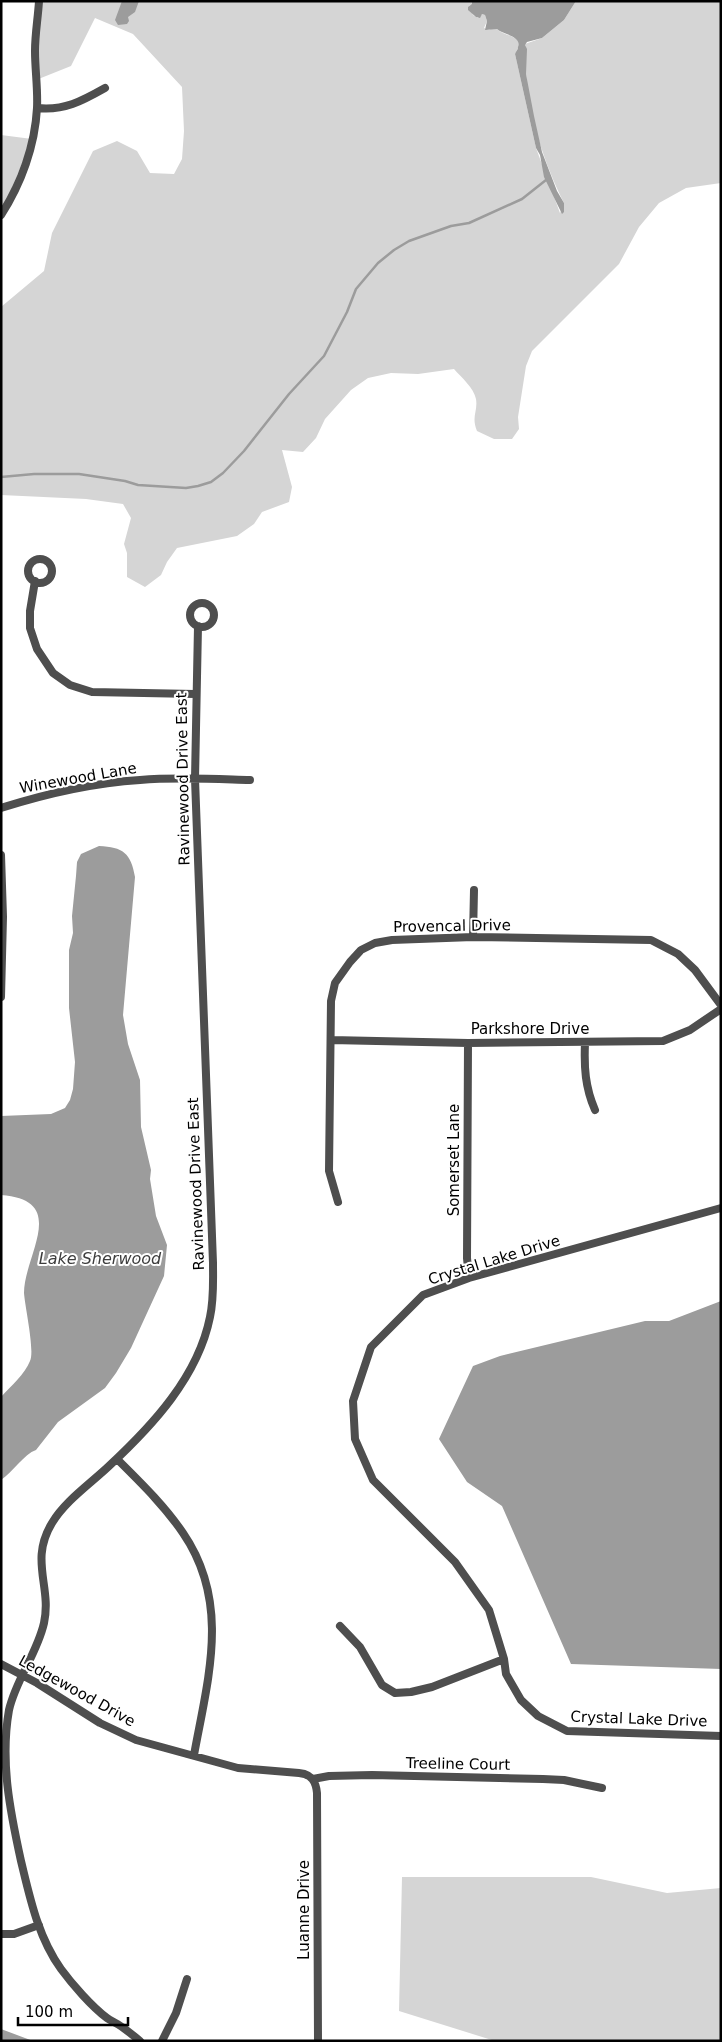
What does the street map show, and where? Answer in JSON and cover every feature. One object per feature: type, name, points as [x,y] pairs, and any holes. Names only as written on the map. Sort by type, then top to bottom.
[{"type":"street","points":[[1,215],[23,173],[32,140],[37,108],[35,50],[39,1]]},
{"type":"street","points":[[37,108],[70,106],[79,103],[104,88]]},
{"type":"street","points":[[34,581],[30,628],[37,649],[53,673],[70,685],[92,692],[195,694]]},
{"type":"street","name":"Ravinewood Drive East","points":[[140,2041],[121,2025],[107,2018],[62,1970],[46,1945],[30,1900],[12,1820],[3,1768],[9,1710],[21,1675],[43,1625],[45,1601],[40,1561],[47,1532],[60,1511],[117,1459],[146,1429],[185,1379],[194,1364],[210,1318],[213,1296],[195,779],[195,694],[198,626]]},
{"type":"street","name":"Winewood Lane","points":[[1,808],[37,797],[99,785],[139,780],[250,780]]},
{"type":"street","points":[[1,855],[3,916],[1,997]]},
{"type":"street","points":[[473,937],[474,890]]},
{"type":"street","name":"Provencal Drive","points":[[338,1202],[329,1171],[331,1001],[335,984],[350,962],[361,950],[374,943],[392,940],[473,937],[651,940],[678,954],[695,970],[721,1007]]},
{"type":"street","name":"Parkshore Drive","points":[[331,1040],[468,1043],[663,1041],[690,1030],[721,1007]]},
{"type":"street","name":"Somerset Lane","points":[[468,1043],[467,1258],[469,1278]]},
{"type":"street","points":[[585,1043],[585,1081],[595,1110]]},
{"type":"street","name":"Crystal Lake Drive","points":[[721,1208],[469,1278],[423,1296],[371,1347],[354,1401],[355,1439],[373,1480],[455,1562],[489,1610],[504,1659],[506,1674],[522,1700],[538,1716],[567,1731],[721,1736]]},
{"type":"street","points":[[117,1459],[166,1511],[182,1531],[193,1550],[206,1583],[212,1617],[213,1644],[194,1755]]},
{"type":"street","points":[[340,1626],[360,1648],[382,1684],[395,1693],[411,1692],[432,1687],[504,1659]]},
{"type":"street","name":"Ledgewood Drive","points":[[1,1664],[120,1733],[152,1745],[238,1768],[299,1772],[307,1774],[313,1779]]},
{"type":"street","name":"Treeline Court","points":[[313,1779],[338,1776],[543,1779],[564,1780],[602,1788]]},
{"type":"street","name":"Luanne Drive","points":[[313,1779],[317,1790],[318,1802],[318,2041]]},
{"type":"street","points":[[1,1934],[14,1934],[39,1925]]},
{"type":"street","points":[[162,2041],[176,2014],[187,1979]]},
{"type":"shaded area","points":[[39,1],[472,1],[472,5],[469,6],[473,15],[478,18],[482,14],[485,15],[487,21],[484,28],[489,30],[492,28],[497,29],[517,40],[518,48],[515,54],[536,148],[560,213],[564,203],[550,173],[534,124],[526,74],[525,44],[542,38],[564,20],[576,1],[721,1],[721,183],[686,188],[659,203],[639,227],[619,264],[532,351],[526,366],[518,417],[519,429],[512,439],[494,439],[477,431],[475,395],[454,369],[418,374],[391,373],[368,378],[351,390],[325,419],[316,438],[303,452],[282,450],[292,487],[289,502],[262,512],[254,524],[237,536],[177,548],[161,575],[145,587],[127,577],[127,553],[124,544],[131,518],[123,504],[86,499],[1,495],[1,307],[44,271],[52,233],[93,151],[117,141],[137,151],[150,173],[174,174],[182,159],[184,131],[182,87],[133,34],[95,18],[71,66],[36,80]]},
{"type":"shaded area","points":[[1,135],[32,139],[1,215]]},
{"type":"shaded area","points":[[402,1877],[591,1877],[667,1893],[721,1888],[721,2041],[495,2041],[399,2011]]},
{"type":"water","points":[[122,1],[139,1],[135,12],[128,17],[129,21],[127,24],[118,25],[115,20]]},
{"type":"water","points":[[472,1],[576,1],[564,20],[542,38],[527,42],[525,45],[527,49],[526,74],[534,116],[542,152],[557,191],[564,203],[564,212],[562,214],[544,177],[540,155],[536,148],[515,54],[518,49],[517,40],[497,29],[485,30],[487,21],[485,15],[482,14],[480,18],[476,17],[468,10]]},
{"type":"water","name":"Lake Sherwood","points":[[99,846],[114,848],[124,853],[131,862],[135,877],[123,1015],[128,1044],[140,1080],[141,1127],[151,1170],[150,1179],[156,1216],[167,1245],[164,1276],[131,1348],[105,1388],[58,1422],[36,1450],[27,1455],[1,1480],[1,1397],[25,1371],[30,1361],[31,1339],[24,1293],[38,1232],[39,1218],[34,1207],[22,1199],[1,1195],[1,1116],[51,1114],[65,1108],[70,1100],[73,1089],[75,1062],[69,1008],[69,950],[73,933],[72,916],[77,862],[81,854]]},
{"type":"water","points":[[721,1301],[721,1669],[571,1664],[502,1506],[467,1482],[439,1439],[473,1366],[500,1356],[645,1321],[669,1321]]},
{"type":"water","points":[[1,2029],[33,2041],[1,2041]]},
{"type":"waterway","points":[[1,477],[34,474],[79,474],[125,481],[138,485],[186,488],[211,482],[223,473],[244,451],[289,394],[324,356],[347,312],[356,289],[378,263],[409,241],[451,226],[469,223],[522,199],[546,180]]}]
